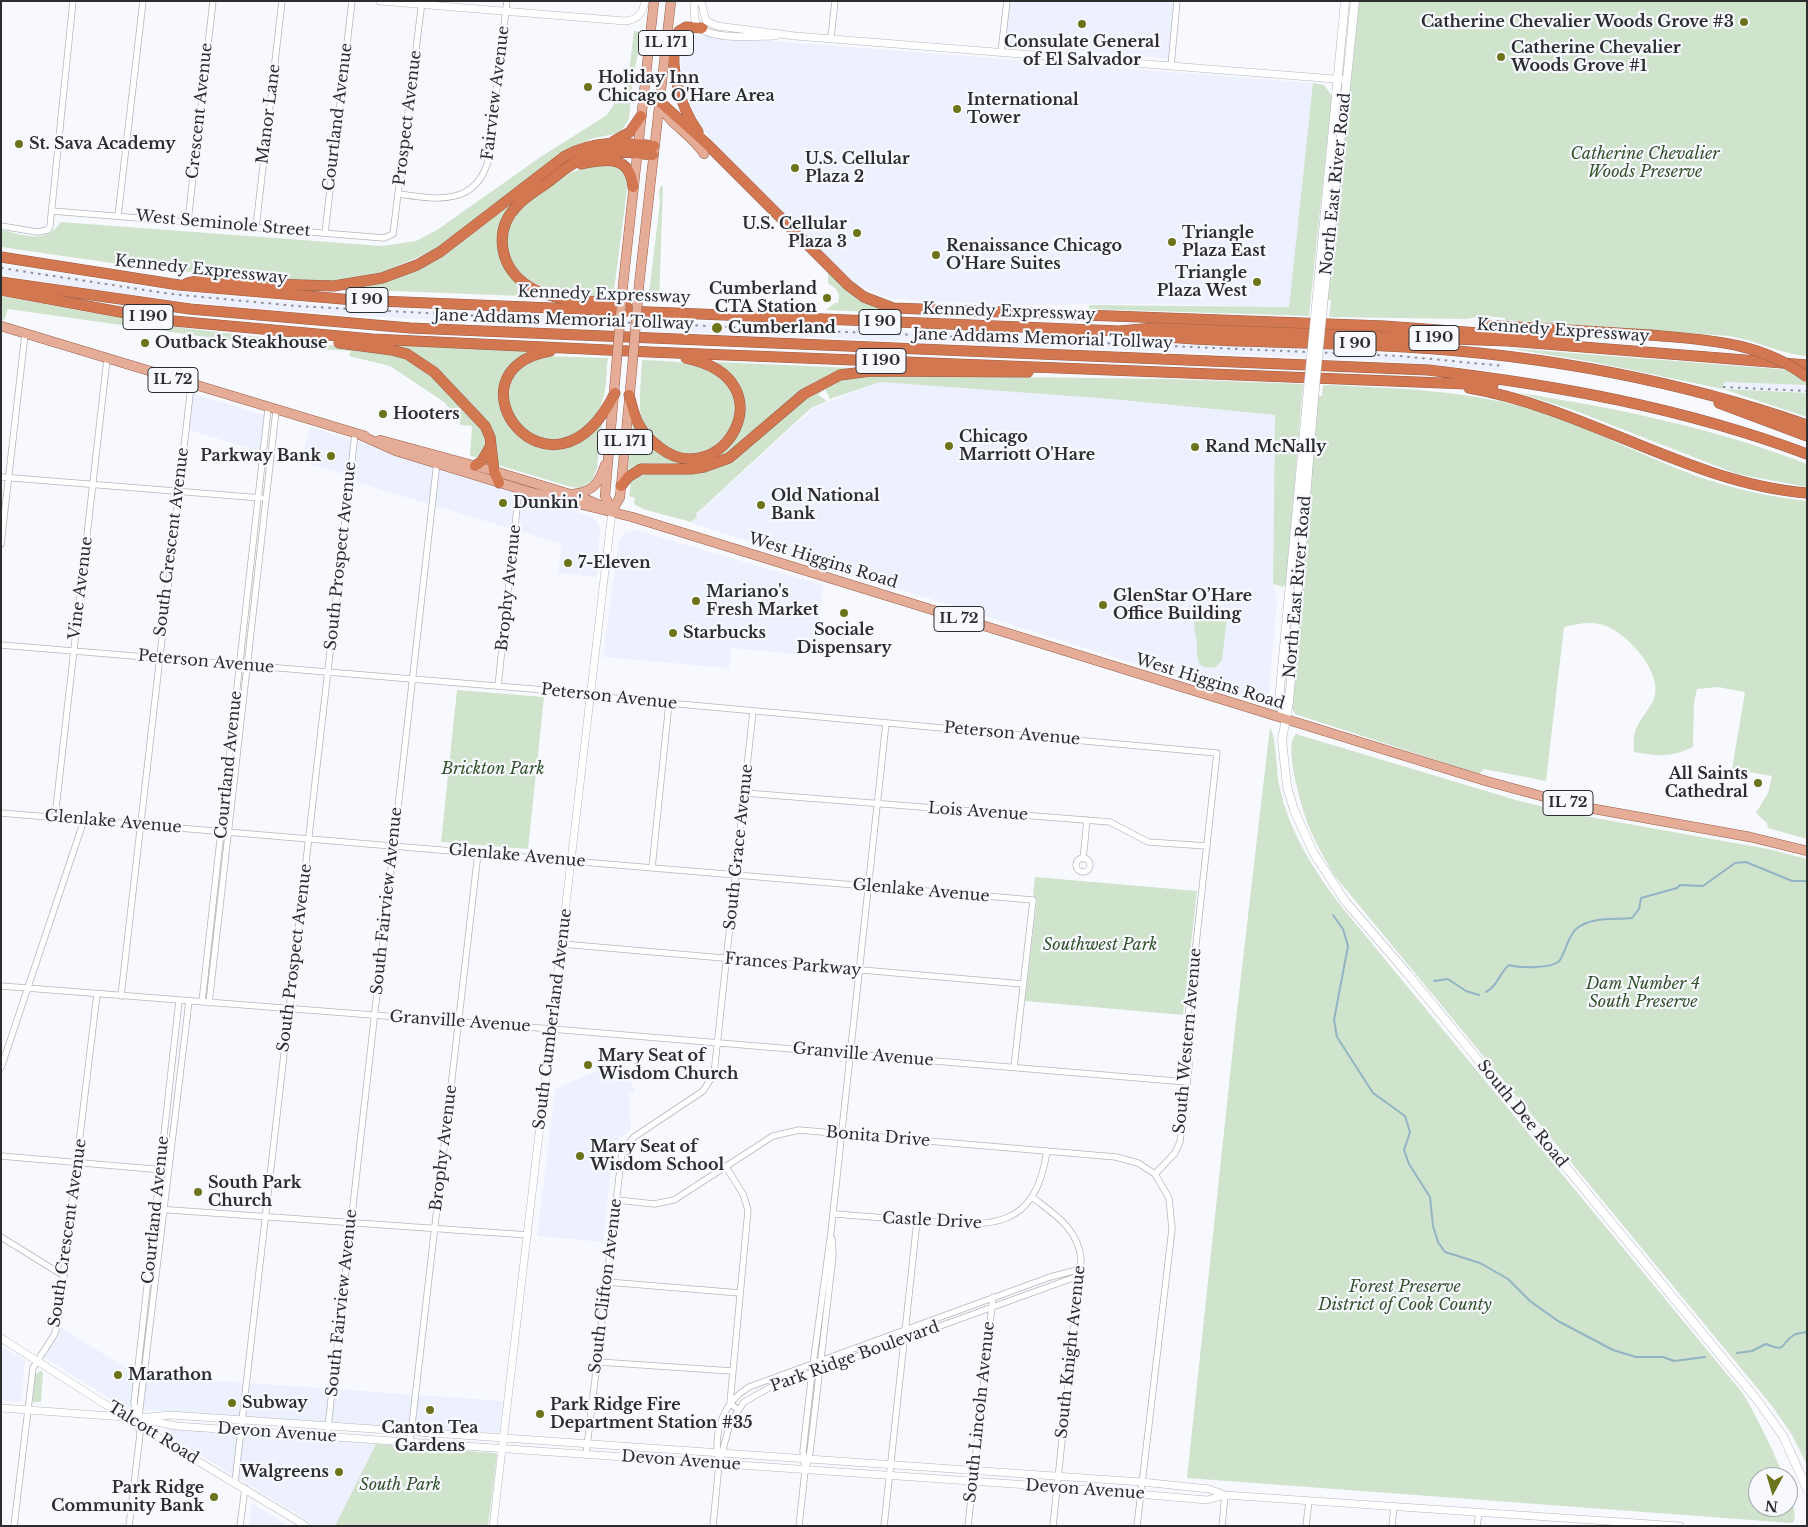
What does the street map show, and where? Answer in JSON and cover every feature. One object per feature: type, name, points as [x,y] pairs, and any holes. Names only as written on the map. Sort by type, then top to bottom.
[{"type":"highway","points":[[702,28],[686,27],[679,31],[676,69],[678,88],[686,112],[706,143]]},
{"type":"highway","points":[[659,101],[706,143],[848,285],[864,297],[892,308],[1384,326],[1534,336],[1749,361]]},
{"type":"highway","points":[[179,285],[204,279],[268,284],[334,286],[382,278],[418,265],[440,252],[566,156],[587,146],[613,142],[629,132],[641,116]]},
{"type":"highway","points":[[613,142],[638,149]]},
{"type":"highway","points":[[642,312],[611,302],[571,299],[538,290],[525,284],[506,261],[502,240],[511,214],[517,206],[570,166],[587,156],[597,154],[638,149],[654,150]]},
{"type":"highway","points":[[570,166],[606,161],[620,163],[627,167],[632,174],[633,187]]},
{"type":"highway","name":"Kennedy Expressway","points":[[1,257],[179,285],[354,300],[1119,331],[1154,328],[1259,330],[1508,341],[1807,365]]},
{"type":"highway","name":"Jane Addams Memorial Tollway","points":[[1,282],[166,307],[410,328],[1428,370],[1544,385],[1630,402],[1698,419],[1807,454]]},
{"type":"highway","name":"I 190","points":[[1,290],[163,320],[297,333],[576,349],[1416,382],[1471,389],[1516,398],[1581,420],[1727,477],[1773,488],[1807,493]]},
{"type":"highway","points":[[1384,326],[1506,326],[1650,335],[1743,346],[1775,357],[1807,377]]},
{"type":"highway","name":"Jane Addams Memorial Tollway","points":[[1119,331],[1154,336],[1406,347],[1502,356],[1590,369],[1714,395],[1807,425]]},
{"type":"highway","points":[[297,333],[326,341],[392,350],[419,360],[434,372],[488,431],[494,471],[499,483]]},
{"type":"highway","points":[[576,349],[531,356],[510,372],[504,386],[504,403],[508,417],[517,428],[528,437],[544,443],[562,444],[578,439],[599,419],[615,392]]},
{"type":"highway","points":[[629,395],[636,418],[643,431],[662,450],[676,456],[692,458],[712,453],[725,445],[736,430],[739,419],[739,397],[730,380],[722,372],[697,360],[650,352]]},
{"type":"highway","points":[[621,486],[628,477],[641,469],[691,469],[704,467],[728,458],[804,394],[828,379],[849,373],[1112,369]]},
{"type":"highway","name":"Jane Addams Memorial Tollway","points":[[1590,369],[1722,404],[1807,436]]},
{"type":"highway","points":[[1416,382],[1486,384],[1606,402],[1630,402]]},
{"type":"highway","points":[[476,466],[482,461],[491,446]]},
{"type":"main road","name":"IL 171","points":[[612,512],[605,496],[623,285],[654,1]]},
{"type":"main road","name":"IL 171","points":[[612,512],[620,498],[639,285],[670,1]]},
{"type":"main road","name":"North East River Road","points":[[1285,721],[1289,702],[1311,388],[1336,79],[1345,1]]},
{"type":"main road","name":"North East River Road","points":[[1319,306],[1355,1]]},
{"type":"main road","points":[[659,101],[668,119],[690,135],[704,154]]},
{"type":"main road","name":"West Higgins Road","points":[[1,326],[191,386],[437,459],[499,483],[585,507],[612,512],[1486,782],[1569,804],[1750,837],[1807,851]]},
{"type":"main road","points":[[570,494],[584,493],[599,482],[610,453]]},
{"type":"main road","name":"West Higgins Road","points":[[437,459],[476,466],[570,494],[586,499],[612,512]]},
{"type":"main road","name":"South Dee Road","points":[[1285,721],[1282,740],[1284,766],[1294,810],[1313,852],[1345,901],[1720,1354],[1783,1436],[1807,1489]]},
{"type":"street","points":[[1,226],[37,232],[48,230],[52,220],[73,1]]},
{"type":"street","points":[[118,216],[143,1]]},
{"type":"street","name":"Crescent Avenue","points":[[188,221],[213,1]]},
{"type":"street","name":"Manor Lane","points":[[256,227],[282,1]]},
{"type":"street","name":"Courtland Avenue","points":[[325,233],[352,1]]},
{"type":"street","points":[[380,1],[625,21],[636,19],[640,15],[645,1]]},
{"type":"street","name":"Fairview Avenue","points":[[399,194],[434,199],[452,197],[462,194],[476,184],[486,169],[507,1]]},
{"type":"street","points":[[695,1],[695,19],[702,28],[723,35],[831,38],[1347,80]]},
{"type":"street","points":[[702,1],[703,15],[706,21],[711,24],[795,36]]},
{"type":"street","points":[[831,38],[835,1]]},
{"type":"street","points":[[1001,52],[1007,1]]},
{"type":"street","points":[[1171,66],[1177,1]]},
{"type":"street","name":"Prospect Avenue","points":[[393,234],[421,3]]},
{"type":"street","name":"West Seminole Street","points":[[52,211],[384,238],[393,234]]},
{"type":"street","points":[[1,544],[25,334]]},
{"type":"street","name":"Vine Avenue","points":[[55,817],[108,359]]},
{"type":"street","name":"South Crescent Avenue","points":[[121,996],[158,658],[191,386]]},
{"type":"street","name":"Courtland Avenue","points":[[202,1002],[258,497],[272,410]]},
{"type":"street","name":"Courtland Avenue","points":[[210,1003],[266,498],[272,410]]},
{"type":"street","name":"South Prospect Avenue","points":[[235,1482],[357,435]]},
{"type":"street","name":"South Fairview Avenue","points":[[326,1436],[437,459]]},
{"type":"street","points":[[1,477],[266,498]]},
{"type":"street","name":"Brophy Avenue","points":[[498,686],[519,489]]},
{"type":"street","name":"South Cumberland Avenue","points":[[494,1526],[612,512]]},
{"type":"street","name":"Peterson Avenue","points":[[1,645],[498,686],[753,711],[1217,752]]},
{"type":"street","points":[[652,868],[669,703]]},
{"type":"street","name":"South Grace Avenue","points":[[718,1043],[753,711]]},
{"type":"street","points":[[799,1526],[813,1362],[831,1232],[886,723]]},
{"type":"street","name":"South Western Avenue","points":[[1155,1174],[1178,1148],[1187,1082],[1188,1017],[1217,752]]},
{"type":"street","name":"Lois Avenue","points":[[745,793],[1110,822],[1148,842],[1207,846]]},
{"type":"street","name":"Glenlake Avenue","points":[[1,813],[1033,900],[1023,984]]},
{"type":"street","points":[[1,1068],[84,820]]},
{"type":"street","points":[[1083,858],[1088,820]]},
{"type":"street","name":"Brophy Avenue","points":[[410,1442],[478,853]]},
{"type":"street","name":"Frances Parkway","points":[[562,944],[727,960],[1023,984]]},
{"type":"street","points":[[1014,1067],[1023,984]]},
{"type":"street","name":"Granville Avenue","points":[[1,986],[850,1053],[1187,1082]]},
{"type":"street","name":"South Crescent Avenue","points":[[14,1526],[32,1368],[56,1331],[97,994]]},
{"type":"street","name":"Courtland Avenue","points":[[138,1422],[134,1403],[180,1000]]},
{"type":"street","name":"Courtland Avenue","points":[[130,1526],[138,1422],[142,1405],[190,1001]]},
{"type":"street","name":"South Clifton Avenue","points":[[586,1454],[621,1158],[624,1147],[634,1136],[703,1091],[714,1074],[718,1043]]},
{"type":"street","name":"Bonita Drive","points":[[617,1200],[668,1203],[681,1197],[781,1133],[799,1130],[1128,1159],[1146,1167],[1155,1174]]},
{"type":"street","name":"Castle Drive","points":[[833,1214],[987,1225],[1010,1217],[1032,1198],[1041,1182],[1047,1151]]},
{"type":"street","points":[[1,1156],[170,1170]]},
{"type":"street","points":[[726,1167],[743,1194],[748,1210],[730,1403],[738,1408]]},
{"type":"street","points":[[1137,1526],[1172,1228],[1169,1198],[1155,1174]]},
{"type":"street","name":"South Knight Avenue","points":[[1032,1198],[1068,1226],[1074,1234],[1080,1250],[1081,1272],[1053,1526]]},
{"type":"street","points":[[156,1209],[528,1235]]},
{"type":"street","points":[[884,1526],[917,1221]]},
{"type":"street","points":[[806,1459],[820,1370],[833,1256],[831,1232]]},
{"type":"street","points":[[1,1237],[64,1276]]},
{"type":"street","name":"Park Ridge Boulevard","points":[[720,1453],[717,1443],[720,1426],[730,1403],[742,1391],[755,1384],[1055,1275],[1081,1272]]},
{"type":"street","name":"Park Ridge Boulevard","points":[[713,1526],[720,1453],[730,1423],[738,1408],[760,1392],[992,1308],[1081,1272]]},
{"type":"street","points":[[607,1282],[740,1293]]},
{"type":"street","name":"South Lincoln Avenue","points":[[968,1526],[993,1297]]},
{"type":"street","name":"Talcott Road","points":[[1,1338],[126,1417]]},
{"type":"street","points":[[598,1362],[732,1371]]},
{"type":"street","name":"Devon Avenue","points":[[1,1408],[126,1417],[138,1422],[176,1426],[1057,1487],[1207,1500],[1225,1495]]},
{"type":"street","name":"Devon Avenue","points":[[138,1422],[171,1415],[328,1425],[1142,1482],[1209,1489],[1225,1495],[1479,1512],[1562,1522],[1680,1526]]},
{"type":"street","name":"Talcott Road","points":[[138,1422],[306,1526]]},
{"type":"street","points":[[240,1526],[245,1488]]},
{"type":"street","points":[[1222,1526],[1225,1495]]},
{"type":"street","points":[[1306,1526],[1309,1501]]},
{"type":"street","points":[[1392,1526],[1394,1507]]},
{"type":"street","points":[[1477,1526],[1479,1512]]},
{"type":"shaded area","points":[[1009,1],[1177,1],[1171,59],[1005,44]]},
{"type":"shaded area","points":[[682,34],[1313,83],[1290,307],[1144,304],[1017,305],[892,299],[855,284],[797,229],[702,129],[683,89],[680,74]]},
{"type":"shaded area","points":[[1,265],[164,290],[343,307],[1328,349],[1504,363],[1503,371],[1374,360],[609,329],[344,315],[219,305],[89,289],[1,274]]},
{"type":"shaded area","points":[[880,382],[1111,399],[1275,415],[1273,584],[1277,599],[1268,706],[691,523],[697,517],[696,515],[813,408]]},
{"type":"shaded area","points":[[1724,382],[1807,385],[1807,393],[1723,389]]},
{"type":"shaded area","points":[[189,392],[267,416],[263,452],[185,429]]},
{"type":"shaded area","points":[[311,427],[593,517],[600,528],[597,577],[558,573],[562,544],[349,480],[350,476],[300,461]]},
{"type":"shaded area","points":[[635,530],[823,585],[817,656],[731,648],[729,668],[603,657],[619,540],[624,533]]},
{"type":"shaded area","name":"Mary Seat of Wisdom School","points":[[621,1060],[635,1091],[629,1095],[631,1129],[619,1140],[612,1162],[603,1242],[537,1236],[555,1089]]},
{"type":"shaded area","points":[[58,1325],[136,1375],[503,1401],[499,1433],[127,1409],[43,1357]]},
{"type":"shaded area","points":[[1,1346],[25,1360],[21,1402],[1,1400]]},
{"type":"shaded area","points":[[165,1428],[376,1444],[335,1526],[316,1526],[164,1433]]},
{"type":"shaded area","points":[[251,1503],[289,1526],[249,1526]]},
{"type":"green space","name":"Catherine Chevalier Woods Preserve","points":[[1358,1],[1807,1],[1807,356],[1787,353],[1729,336],[1505,320],[1505,318],[1485,316],[1466,319],[1329,317],[1331,301],[1327,300]]},
{"type":"green space","points":[[634,31],[643,32],[633,76],[629,119],[620,133],[594,138],[574,146],[434,250],[382,273],[331,282],[242,277],[146,268],[1,247],[1,230],[26,236],[41,236],[48,234],[61,222],[382,246],[416,241],[437,230],[542,156],[607,115],[622,92],[629,72]]},
{"type":"green space","points":[[1313,83],[1324,85],[1332,96],[1309,316],[1089,309],[1089,305],[1289,307]]},
{"type":"green space","points":[[613,165],[625,171],[628,181],[613,299],[553,291],[535,283],[519,271],[509,254],[507,236],[510,226],[522,208],[559,180],[572,173],[589,168]]},
{"type":"green space","points":[[663,186],[659,303],[648,302],[660,202],[659,190]]},
{"type":"green space","points":[[521,196],[499,230],[498,251],[502,263],[546,297],[344,289],[372,284],[396,276],[439,256],[479,229]]},
{"type":"green space","points":[[828,271],[857,298],[892,313],[826,310],[835,303],[838,303],[839,295],[836,289],[828,283]]},
{"type":"green space","points":[[1,296],[158,325],[372,350],[398,356],[413,362],[446,387],[476,422],[487,445],[480,458],[470,456],[472,426],[460,425],[460,421],[444,402],[390,366],[349,356],[351,351],[270,346],[8,309],[4,320],[1,319]]},
{"type":"green space","points":[[393,345],[529,351],[508,370],[500,391],[502,412],[513,430],[530,443],[552,448],[576,443],[602,424],[597,468],[592,481],[579,488],[571,487],[495,464],[479,414]]},
{"type":"green space","points":[[1507,348],[1791,370],[1807,382],[1807,385],[1724,382],[1723,389],[1593,362]]},
{"type":"green space","points":[[545,356],[608,358],[606,387],[600,407],[587,425],[579,432],[559,439],[537,437],[527,432],[519,425],[510,406],[509,395],[514,375],[526,363]]},
{"type":"green space","points":[[642,360],[704,367],[720,376],[732,392],[735,408],[732,424],[723,438],[710,448],[694,454],[677,452],[660,443],[650,434],[643,426],[640,408]]},
{"type":"green space","points":[[715,362],[854,368],[827,377],[803,391],[738,445],[715,459],[693,464],[660,463],[638,465],[628,469],[633,421],[656,449],[681,462],[706,461],[726,449],[740,431],[745,408],[737,384]]},
{"type":"green space","points":[[862,375],[1169,379],[1303,384],[1286,584],[1283,587],[1273,584],[1275,415],[1111,399],[880,382],[830,399],[825,389],[818,395],[827,401],[811,408],[696,514],[697,517],[691,522],[643,509],[634,504],[635,498],[629,496],[631,481],[643,475],[699,472],[717,468],[728,463],[805,398],[839,379]]},
{"type":"green space","points":[[1323,385],[1433,391],[1514,405],[1561,419],[1699,477],[1752,492],[1807,501],[1807,839],[1768,828],[1767,823],[1756,813],[1768,793],[1772,776],[1732,769],[1745,692],[1718,687],[1697,689],[1694,702],[1693,747],[1678,753],[1664,755],[1634,752],[1635,731],[1654,699],[1655,685],[1647,663],[1640,653],[1621,635],[1603,625],[1588,623],[1564,627],[1546,781],[1484,769],[1479,774],[1295,714],[1291,706],[1318,396],[1322,396]]},
{"type":"green space","points":[[1723,389],[1807,393],[1807,417]]},
{"type":"green space","points":[[1519,393],[1592,405],[1665,421],[1772,451],[1807,464],[1807,487],[1737,474],[1576,411]]},
{"type":"green space","points":[[1205,609],[1220,609],[1227,617],[1222,660],[1216,667],[1208,668],[1199,663],[1195,619],[1197,614]]},
{"type":"green space","name":"Brickton Park","points":[[457,690],[544,697],[528,849],[441,842]]},
{"type":"green space","name":"Forest Preserve District of Cook County","points":[[1270,727],[1283,801],[1295,833],[1311,863],[1341,906],[1741,1391],[1767,1438],[1780,1467],[1748,1467],[1748,1517],[1795,1517],[1792,1523],[1187,1478],[1236,1019]]},
{"type":"green space","name":"Dam Number 4 South Preserve","points":[[1296,734],[1516,800],[1573,814],[1768,849],[1807,859],[1807,1465],[1792,1435],[1772,1406],[1334,875],[1306,819],[1295,779],[1291,751],[1292,740]]},
{"type":"green space","name":"Southwest Park","points":[[1035,877],[1197,891],[1183,1015],[1025,1001],[1037,899],[1033,895]]},
{"type":"green space","points":[[40,1371],[43,1372],[41,1402],[33,1402],[34,1376]]},
{"type":"green space","name":"South Park","points":[[376,1444],[495,1453],[497,1455],[488,1526],[335,1526]]},
{"type":"waterway","points":[[1486,992],[1509,965],[1536,967],[1556,963],[1560,960],[1573,932],[1582,925],[1603,919],[1632,918],[1639,909],[1641,898],[1677,888],[1680,885],[1703,886],[1735,863],[1746,862],[1792,881],[1807,881]]},
{"type":"waterway","points":[[1333,915],[1343,929],[1348,946],[1334,1020],[1337,1037],[1373,1093],[1405,1116],[1410,1132],[1404,1150],[1409,1164],[1430,1197],[1433,1226],[1438,1242],[1445,1252],[1480,1263],[1508,1279],[1530,1301],[1558,1321],[1613,1350],[1636,1357],[1663,1357],[1674,1361],[1705,1357]]},
{"type":"waterway","points":[[1434,981],[1448,979],[1466,991],[1479,995]]},
{"type":"waterway","points":[[1737,1353],[1752,1351],[1766,1344],[1778,1348],[1783,1346],[1794,1335],[1807,1332]]},
{"type":"railway","points":[[1,268],[171,294],[296,306],[499,317],[1400,356],[1504,366]]},
{"type":"railway","points":[[1723,387],[1807,391]]},
{"type":"place","name":"Catherine Chevalier Woods Grove #3","points":[[1744,22]]},
{"type":"place","name":"Consulate General of El Salvador","points":[[1082,24]]},
{"type":"place","name":"Catherine Chevalier Woods Grove #1","points":[[1501,57]]},
{"type":"place","name":"Holiday Inn Chicago O'Hare Area","points":[[588,87]]},
{"type":"place","name":"International Tower","points":[[957,109]]},
{"type":"place","name":"St. Sava Academy","points":[[19,144]]},
{"type":"place","name":"U.S. Cellular Plaza 2","points":[[795,168]]},
{"type":"place","name":"U.S. Cellular Plaza 3","points":[[857,233]]},
{"type":"place","name":"Triangle Plaza East","points":[[1172,242]]},
{"type":"place","name":"Renaissance Chicago O'Hare Suites","points":[[936,255]]},
{"type":"place","name":"Triangle Plaza West","points":[[1257,282]]},
{"type":"place","name":"Cumberland CTA Station","points":[[827,298]]},
{"type":"place","name":"Cumberland","points":[[717,328]]},
{"type":"place","name":"Outback Steakhouse","points":[[145,343]]},
{"type":"place","name":"Hooters","points":[[383,414]]},
{"type":"place","name":"Chicago Marriott O'Hare","points":[[949,446]]},
{"type":"place","name":"Rand McNally","points":[[1195,447]]},
{"type":"place","name":"Parkway Bank","points":[[331,456]]},
{"type":"place","name":"Dunkin'","points":[[503,503]]},
{"type":"place","name":"Old National Bank","points":[[761,505]]},
{"type":"place","name":"7-Eleven","points":[[568,563]]},
{"type":"place","name":"Mariano's Fresh Market","points":[[696,601]]},
{"type":"place","name":"GlenStar O’Hare Office Building","points":[[1103,605]]},
{"type":"place","name":"Sociale Dispensary","points":[[844,613]]},
{"type":"place","name":"Starbucks","points":[[673,633]]},
{"type":"place","name":"All Saints Cathedral","points":[[1758,783]]},
{"type":"place","name":"Mary Seat of Wisdom Church","points":[[588,1065]]},
{"type":"place","name":"Mary Seat of Wisdom School","points":[[580,1156]]},
{"type":"place","name":"South Park Church","points":[[198,1192]]},
{"type":"place","name":"Marathon","points":[[118,1375]]},
{"type":"place","name":"Subway","points":[[232,1403]]},
{"type":"place","name":"Canton Tea Gardens","points":[[430,1410]]},
{"type":"place","name":"Park Ridge Fire Department Station #35","points":[[540,1414]]},
{"type":"place","name":"Walgreens","points":[[339,1472]]},
{"type":"place","name":"Park Ridge Community Bank","points":[[214,1497]]}]
